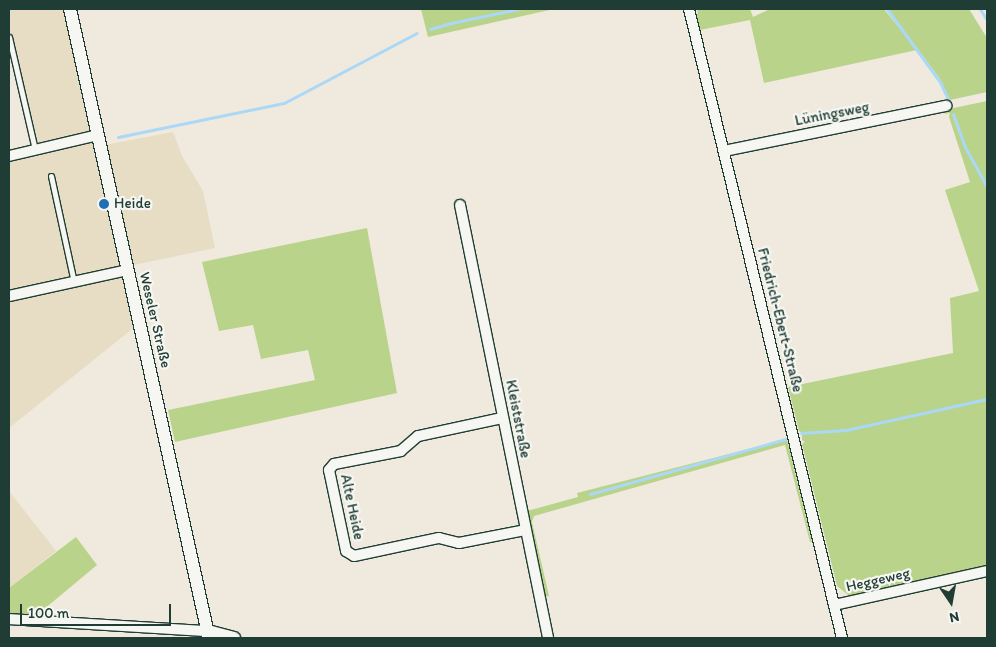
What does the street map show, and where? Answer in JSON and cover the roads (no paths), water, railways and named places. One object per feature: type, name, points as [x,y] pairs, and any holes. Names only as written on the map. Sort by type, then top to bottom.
[{"type":"street","name":"Weseler Straße","points":[[70,9],[208,635]]},
{"type":"street","name":"Friedrich-Ebert-Straße","points":[[689,9],[842,638]]},
{"type":"street","name":"Lüningsweg","points":[[724,151],[946,106]]},
{"type":"street","points":[[9,156],[98,134]]},
{"type":"street","name":"Kleiststraße","points":[[460,205],[548,638]]},
{"type":"street","points":[[9,296],[127,270]]},
{"type":"street","name":"Alte Heide","points":[[502,418],[418,436],[401,451],[334,464],[329,470],[346,551],[354,556],[439,538],[459,543],[525,530]]},
{"type":"street","name":"Heggeweg","points":[[834,605],[987,571]]},
{"type":"street","points":[[9,619],[234,638]]},
{"type":"lane","points":[[9,37],[35,150]]},
{"type":"lane","points":[[51,176],[74,282]]},
{"type":"waterway","points":[[430,29],[518,9]]},
{"type":"waterway","points":[[887,9],[940,82],[949,101]]},
{"type":"waterway","points":[[980,9],[987,20]]},
{"type":"waterway","points":[[118,137],[284,103],[417,33]]},
{"type":"waterway","points":[[953,114],[965,147],[987,187]]},
{"type":"waterway","points":[[801,433],[846,430],[987,399]]},
{"type":"waterway","points":[[590,494],[786,439]]},
{"type":"place","name":"Heide","points":[[104,204]]}]
